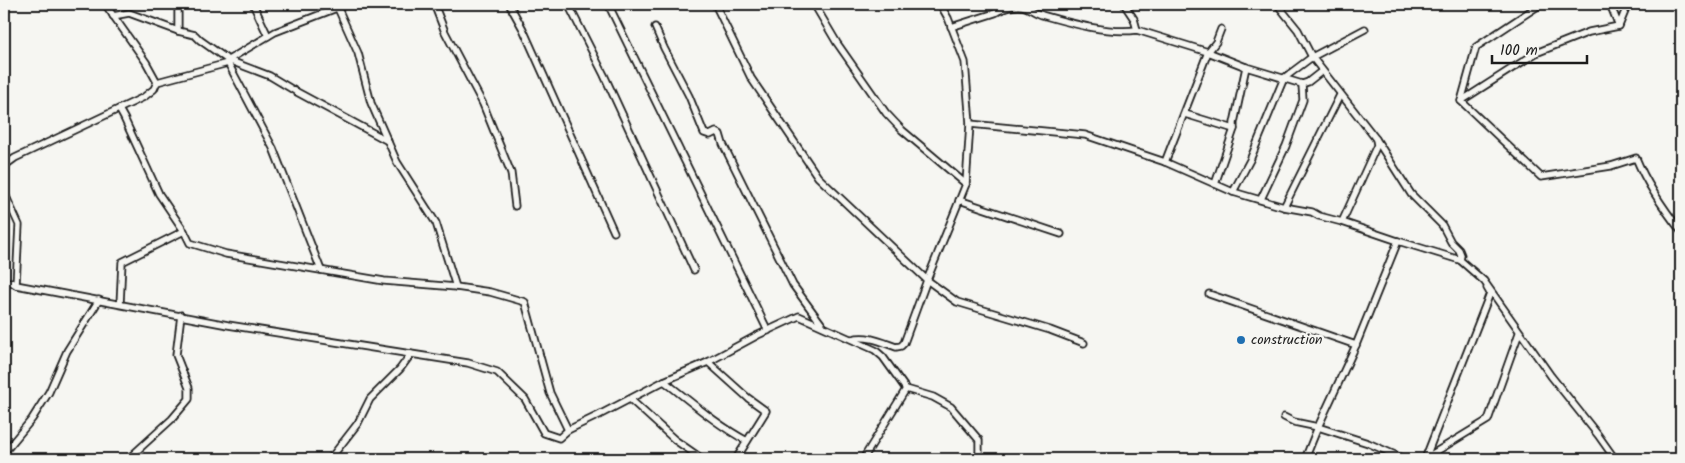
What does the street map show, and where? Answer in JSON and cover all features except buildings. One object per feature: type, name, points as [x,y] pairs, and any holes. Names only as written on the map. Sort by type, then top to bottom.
[{"type":"street","points":[[105,4],[146,62],[157,82]]},
{"type":"street","points":[[176,4],[178,8],[178,31]]},
{"type":"street","points":[[254,4],[268,36]]},
{"type":"street","points":[[157,82],[228,62],[268,36],[337,6],[347,4]]},
{"type":"street","points":[[434,4],[445,32],[483,104],[511,173],[516,206]]},
{"type":"street","points":[[509,4],[523,29],[614,232]]},
{"type":"street","points":[[568,4],[604,75],[694,270]]},
{"type":"street","points":[[608,4],[768,331]]},
{"type":"street","points":[[715,4],[751,78],[818,176],[927,280],[956,302],[1050,330],[1084,343]]},
{"type":"street","points":[[814,4],[837,43],[886,113],[902,130],[966,184]]},
{"type":"street","points":[[852,339],[868,337],[896,347],[904,343],[966,184],[970,124],[965,62],[952,27],[940,4]]},
{"type":"street","points":[[1124,4],[1134,19],[1137,30]]},
{"type":"street","points":[[1277,4],[1298,30],[1312,57],[1376,139],[1411,194],[1442,225],[1451,242],[1459,250],[1460,260]]},
{"type":"street","points":[[1461,101],[1476,47],[1541,4]]},
{"type":"street","points":[[1610,4],[1619,26]]},
{"type":"street","points":[[1619,26],[1628,4]]},
{"type":"street","points":[[337,6],[358,53],[371,103],[388,141],[398,162],[436,223],[456,288]]},
{"type":"street","points":[[952,27],[1001,10],[1021,6],[1072,24],[1126,31],[1137,30],[1208,52],[1246,68],[1302,84],[1308,82],[1322,70]]},
{"type":"street","points":[[113,16],[128,13],[178,31],[195,34],[228,62],[270,76],[388,141]]},
{"type":"street","points":[[1461,101],[1536,54],[1589,32],[1619,26]]},
{"type":"street","points":[[654,27],[689,96],[704,134],[710,135],[716,132],[720,134],[723,144],[793,285],[824,328]]},
{"type":"street","points":[[1165,162],[1208,52],[1216,42],[1221,29]]},
{"type":"street","points":[[1233,192],[1250,160],[1284,78],[1312,57],[1365,29]]},
{"type":"street","points":[[228,62],[273,148],[322,270]]},
{"type":"street","points":[[1214,184],[1234,129],[1246,68]]},
{"type":"street","points":[[4,166],[15,158],[144,98],[154,89],[157,82]]},
{"type":"street","points":[[1261,199],[1286,146],[1303,100],[1302,84]]},
{"type":"street","points":[[1284,207],[1340,95]]},
{"type":"street","points":[[1461,101],[1541,177],[1611,166],[1636,158],[1643,175],[1681,231]]},
{"type":"street","points":[[119,110],[159,194],[184,231],[190,244],[226,254],[384,281],[490,292],[525,302],[550,393],[568,430]]},
{"type":"street","points":[[1185,114],[1234,129]]},
{"type":"street","points":[[970,124],[1085,135],[1165,162],[1233,192],[1284,207],[1312,212],[1319,216],[1460,260],[1484,281],[1519,333],[1615,459]]},
{"type":"street","points":[[1342,222],[1377,145],[1376,139]]},
{"type":"street","points":[[4,192],[18,225],[16,285]]},
{"type":"street","points":[[959,200],[1061,234]]},
{"type":"street","points":[[120,304],[122,262],[184,231]]},
{"type":"street","points":[[1305,459],[1356,345],[1398,241]]},
{"type":"street","points":[[1425,459],[1490,293],[1484,281]]},
{"type":"street","points":[[4,282],[228,325],[468,363],[497,372],[525,399],[544,433],[559,438],[568,430],[664,380],[708,362],[798,316],[875,350],[883,357],[906,389],[932,397],[951,407],[979,440],[979,456],[976,459]]},
{"type":"street","points":[[1209,294],[1356,345]]},
{"type":"street","points":[[8,448],[32,418],[49,392],[67,350],[100,300]]},
{"type":"street","points":[[128,459],[172,419],[189,399],[189,388],[176,355],[181,315]]},
{"type":"street","points":[[1284,417],[1294,422],[1318,427],[1368,443],[1402,458],[1425,459],[1488,420],[1519,333]]},
{"type":"street","points":[[330,459],[358,423],[370,399],[400,369],[411,354]]},
{"type":"street","points":[[708,362],[748,398],[766,411],[736,459]]},
{"type":"street","points":[[664,380],[709,417],[731,433],[747,441]]},
{"type":"street","points":[[863,459],[906,389]]},
{"type":"street","points":[[630,399],[674,440],[700,459]]},
{"type":"place","name":"construction","points":[[1241,340]]}]
